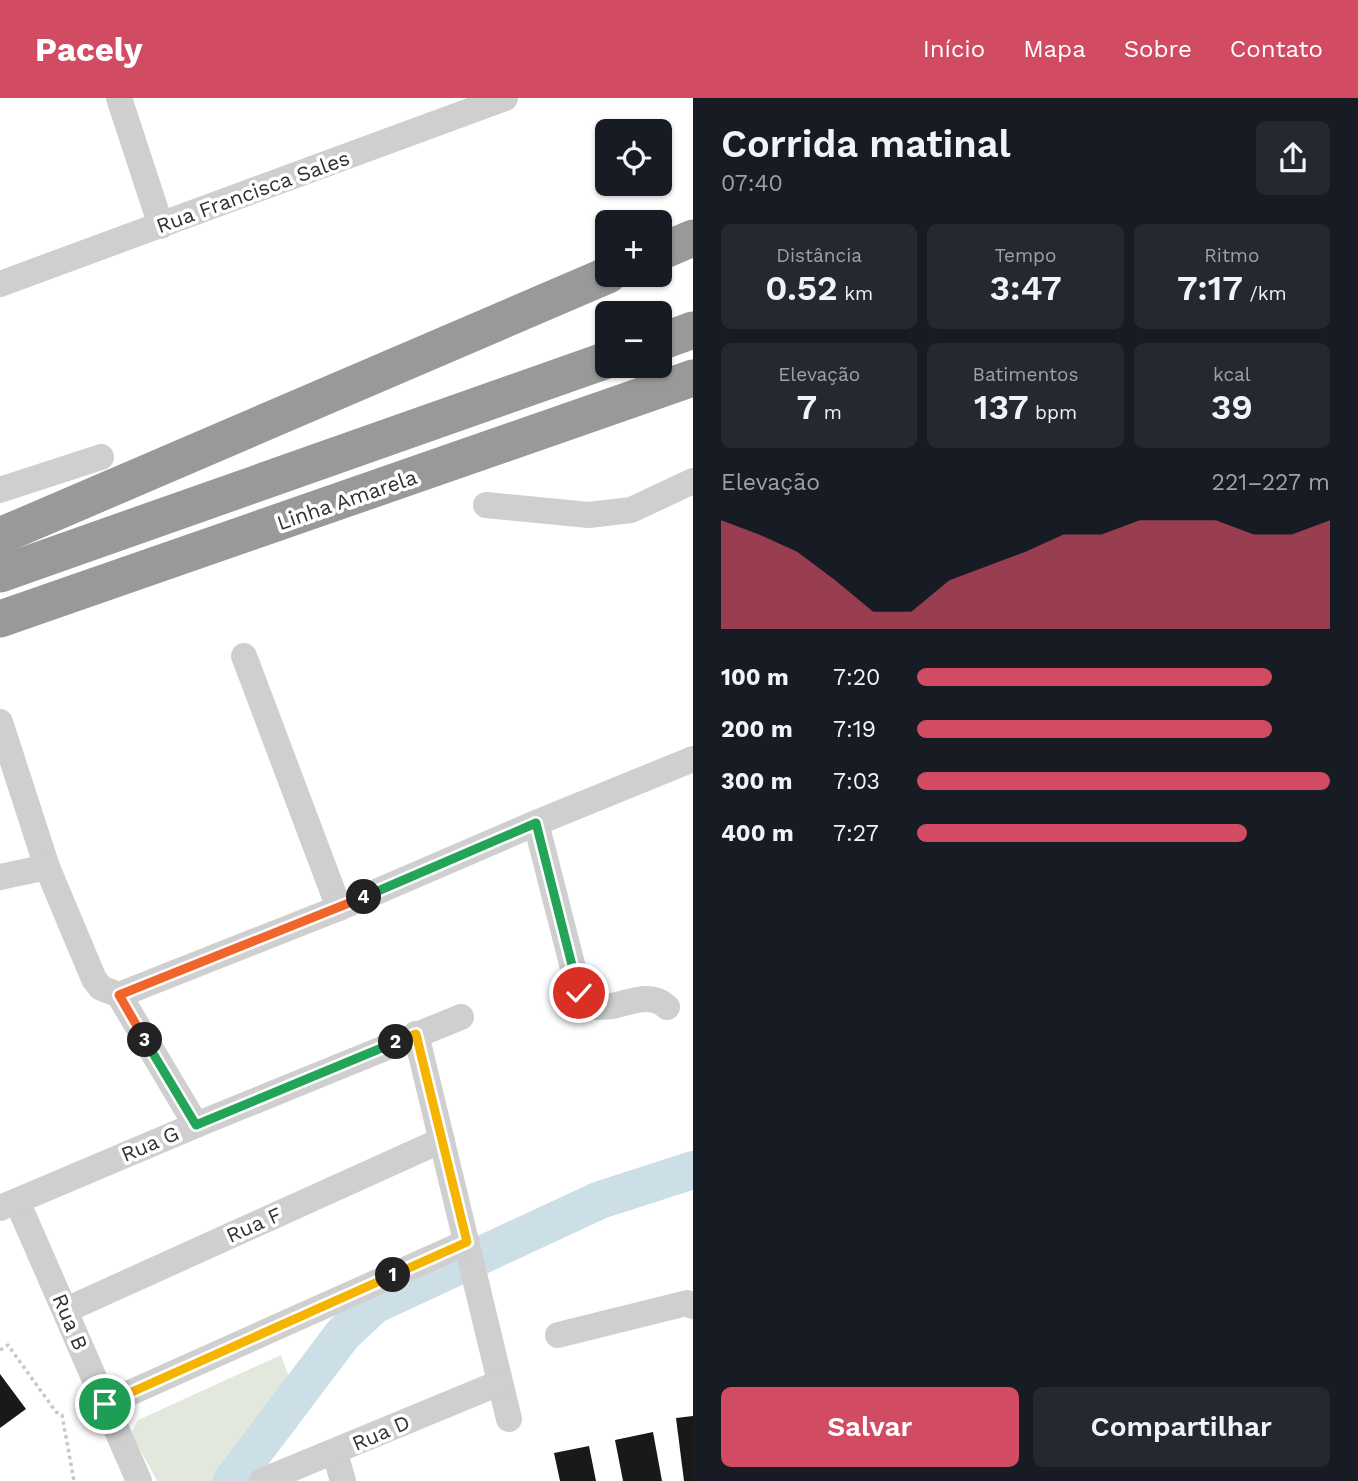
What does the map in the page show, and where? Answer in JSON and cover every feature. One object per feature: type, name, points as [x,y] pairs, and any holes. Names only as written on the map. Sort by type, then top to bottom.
[{"type":"highway","points":[[672,248],[693,238]]},
{"type":"highway","points":[[0,536],[595,281]]},
{"type":"highway","points":[[672,338],[693,330]]},
{"type":"highway","points":[[0,574],[595,364]]},
{"type":"highway","name":"Linha Amarela","points":[[0,619],[693,378]]},
{"type":"street","points":[[119,98],[161,226]]},
{"type":"street","name":"Rua Francisca Sales","points":[[0,284],[505,98]]},
{"type":"street","points":[[0,490],[101,457]]},
{"type":"street","points":[[486,505],[589,515],[631,510],[693,481]]},
{"type":"street","points":[[244,656],[339,908]]},
{"type":"street","points":[[0,722],[47,867],[94,979],[102,988],[119,995],[196,1125]]},
{"type":"street","points":[[119,995],[339,908],[693,759]]},
{"type":"street","points":[[536,823],[583,1007],[609,1006],[640,999],[654,999],[667,1007]]},
{"type":"street","points":[[0,877],[47,867]]},
{"type":"street","name":"Rua G","points":[[9,1205],[461,1017]]},
{"type":"street","points":[[416,1034],[509,1419]]},
{"type":"street","name":"Rua F","points":[[66,1310],[442,1140]]},
{"type":"street","name":"Rua B","points":[[9,1205],[66,1310],[139,1481]]},
{"type":"street","points":[[105,1404],[467,1242]]},
{"type":"street","points":[[558,1335],[687,1303],[693,1306]]},
{"type":"street","name":"Rua D","points":[[262,1481],[499,1383]]},
{"type":"street","points":[[335,1452],[344,1481]]},
{"type":"path","points":[[0,1350],[8,1345],[56,1412],[62,1415],[74,1481]]},
{"type":"shaded area","points":[[281,1355],[300,1407],[297,1428],[252,1456],[234,1481],[157,1481],[131,1433],[138,1420]]},
{"type":"building","points":[[0,1374],[26,1409],[0,1428]]},
{"type":"building","points":[[693,1416],[693,1481],[684,1481],[676,1418]]},
{"type":"building","points":[[653,1432],[662,1481],[623,1481],[615,1440]]},
{"type":"building","points":[[589,1446],[596,1481],[560,1481],[554,1453]]},
{"type":"waterway","points":[[232,1481],[343,1334],[374,1305],[600,1200],[693,1170]]},
{"type":"route","points":[[105,1404],[467,1242],[416,1034],[196,1125],[119,995],[339,908],[536,823],[579,993]]}]
